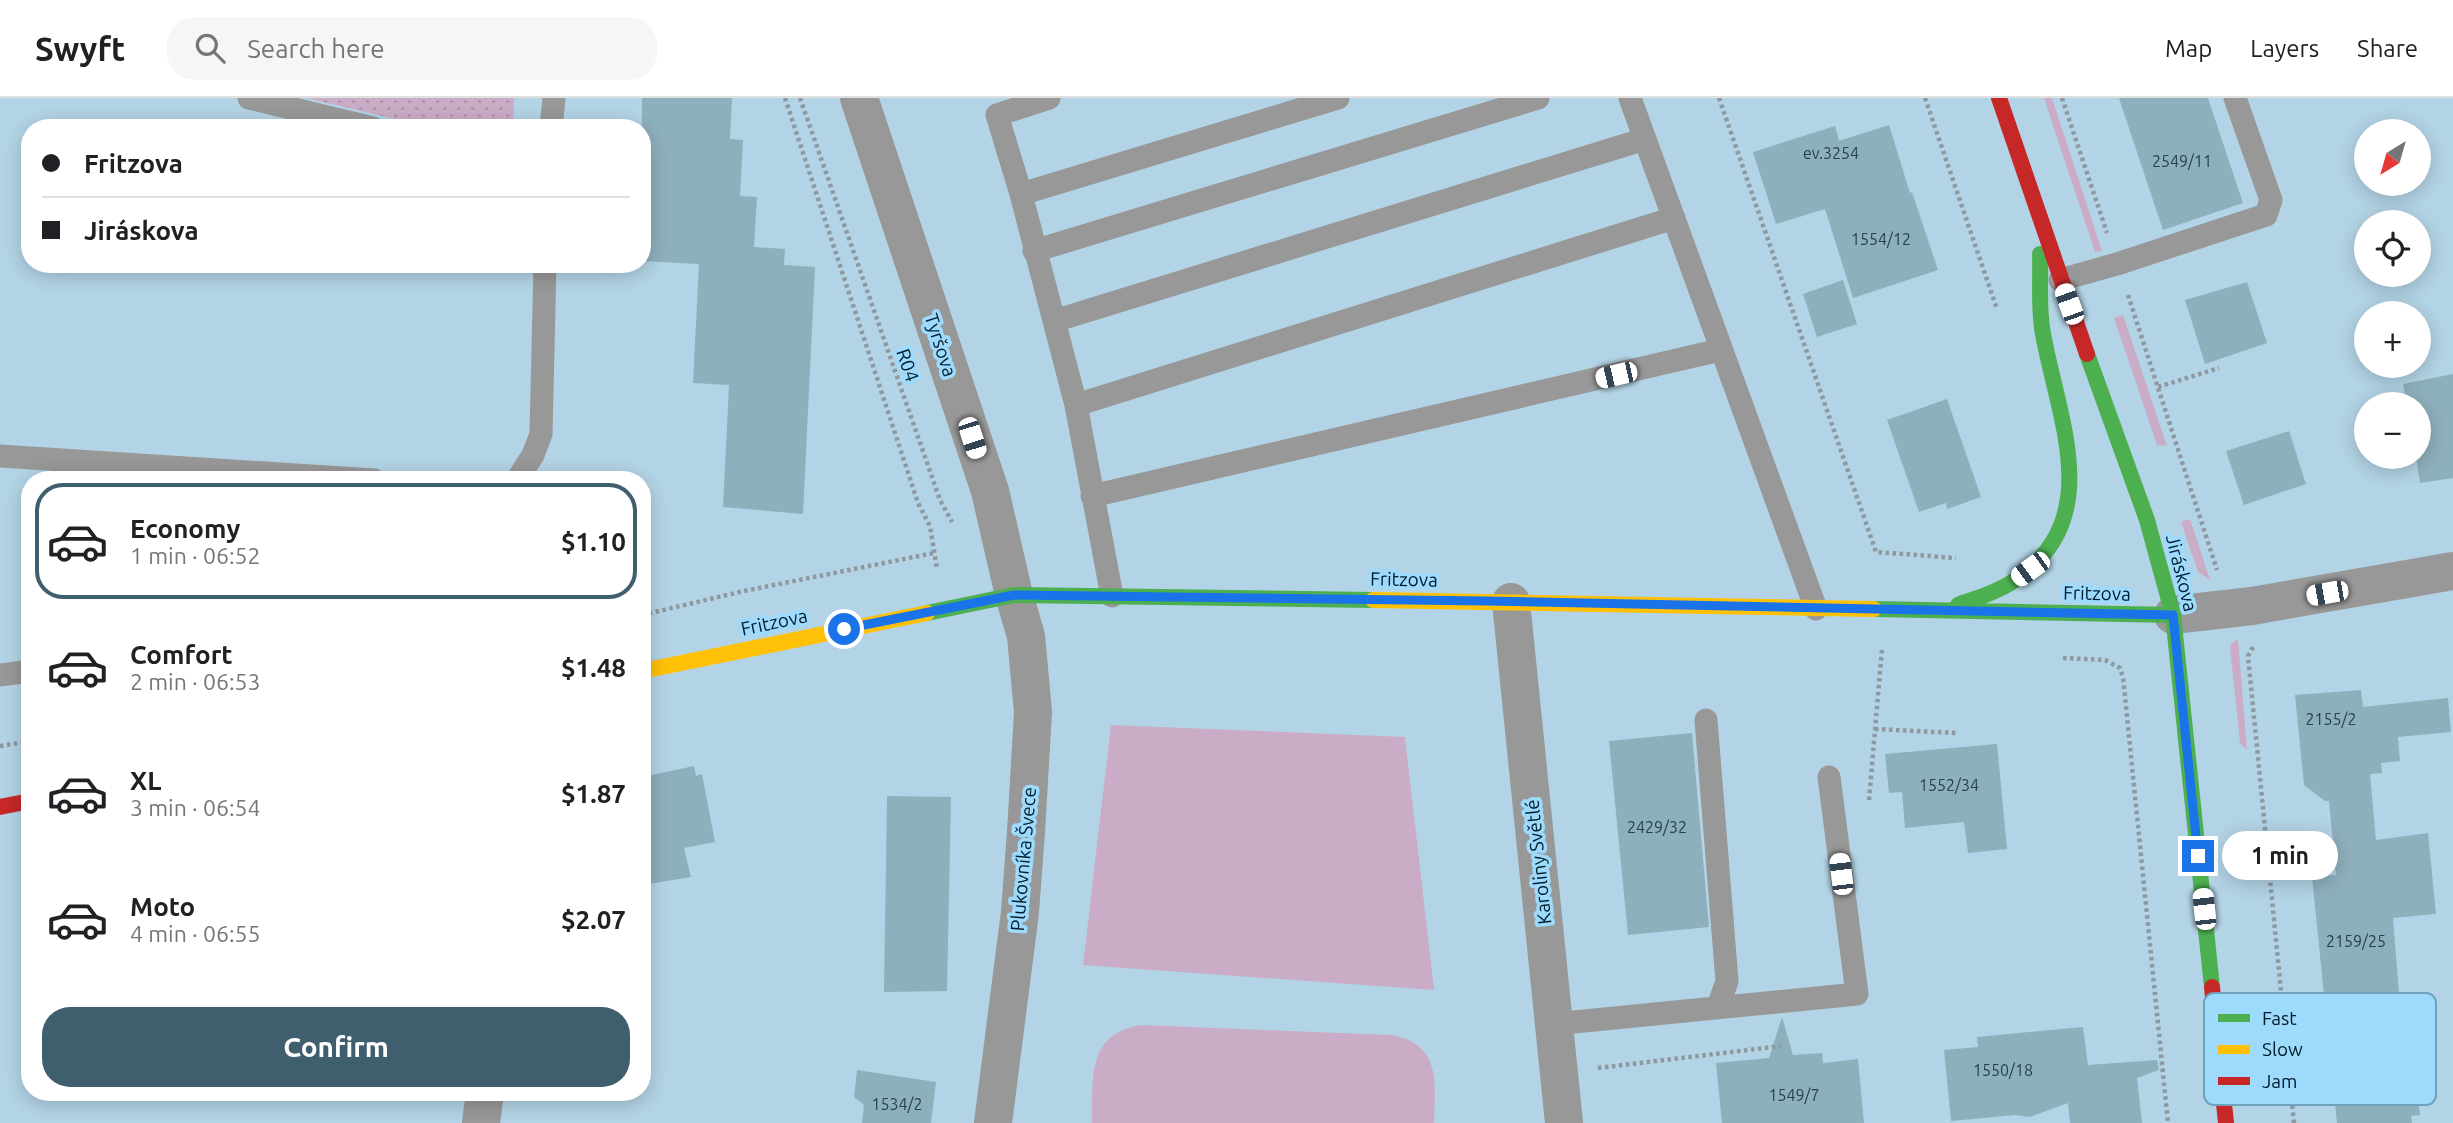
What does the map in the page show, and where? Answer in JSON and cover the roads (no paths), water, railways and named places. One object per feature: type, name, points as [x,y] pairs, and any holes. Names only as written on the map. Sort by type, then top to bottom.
[{"type":"street","name":"Tyršova","points":[[859,98],[990,491],[1014,595]]},
{"type":"street","name":"Jiráskova","points":[[1999,98],[2060,280],[2147,520],[2173,615],[2212,993]]},
{"type":"street","points":[[1939,612],[1999,589],[2030,569],[2049,552],[2069,511],[2072,483],[2042,331],[2039,217]]},
{"type":"street","points":[[2173,615],[2252,606],[2453,571]]},
{"type":"street","name":"Fritzova","points":[[651,669],[1014,595],[2173,615]]},
{"type":"street","name":"Plukovníka Švece","points":[[993,1123],[1020,912],[1033,712],[1026,636],[1014,595]]},
{"type":"street","name":"Karoliny Světlé","points":[[1511,602],[1564,1123]]},
{"type":"street","points":[[0,807],[21,803]]},
{"type":"street","points":[[481,1123],[484,1101]]},
{"type":"street","name":"Jiráskova","points":[[2224,1105],[2226,1123]]},
{"type":"lane","points":[[249,98],[336,119]]},
{"type":"lane","points":[[552,119],[554,98]]},
{"type":"lane","points":[[1049,98],[997,115],[1021,194],[1076,405],[1112,596]]},
{"type":"lane","points":[[1021,194],[1338,98]]},
{"type":"lane","points":[[1034,251],[1538,98]]},
{"type":"lane","points":[[1630,98],[1816,609]]},
{"type":"lane","points":[[2060,280],[2266,215],[2271,200],[2235,98]]},
{"type":"lane","points":[[1054,321],[1645,139]]},
{"type":"lane","points":[[1076,405],[1674,218]]},
{"type":"lane","points":[[523,471],[533,455],[541,434],[545,273]]},
{"type":"lane","points":[[1092,496],[1720,350]]},
{"type":"lane","points":[[0,456],[234,471]]},
{"type":"lane","points":[[1706,720],[1727,981],[1718,1007]]},
{"type":"lane","points":[[1554,1024],[1857,994],[1829,777]]}]
